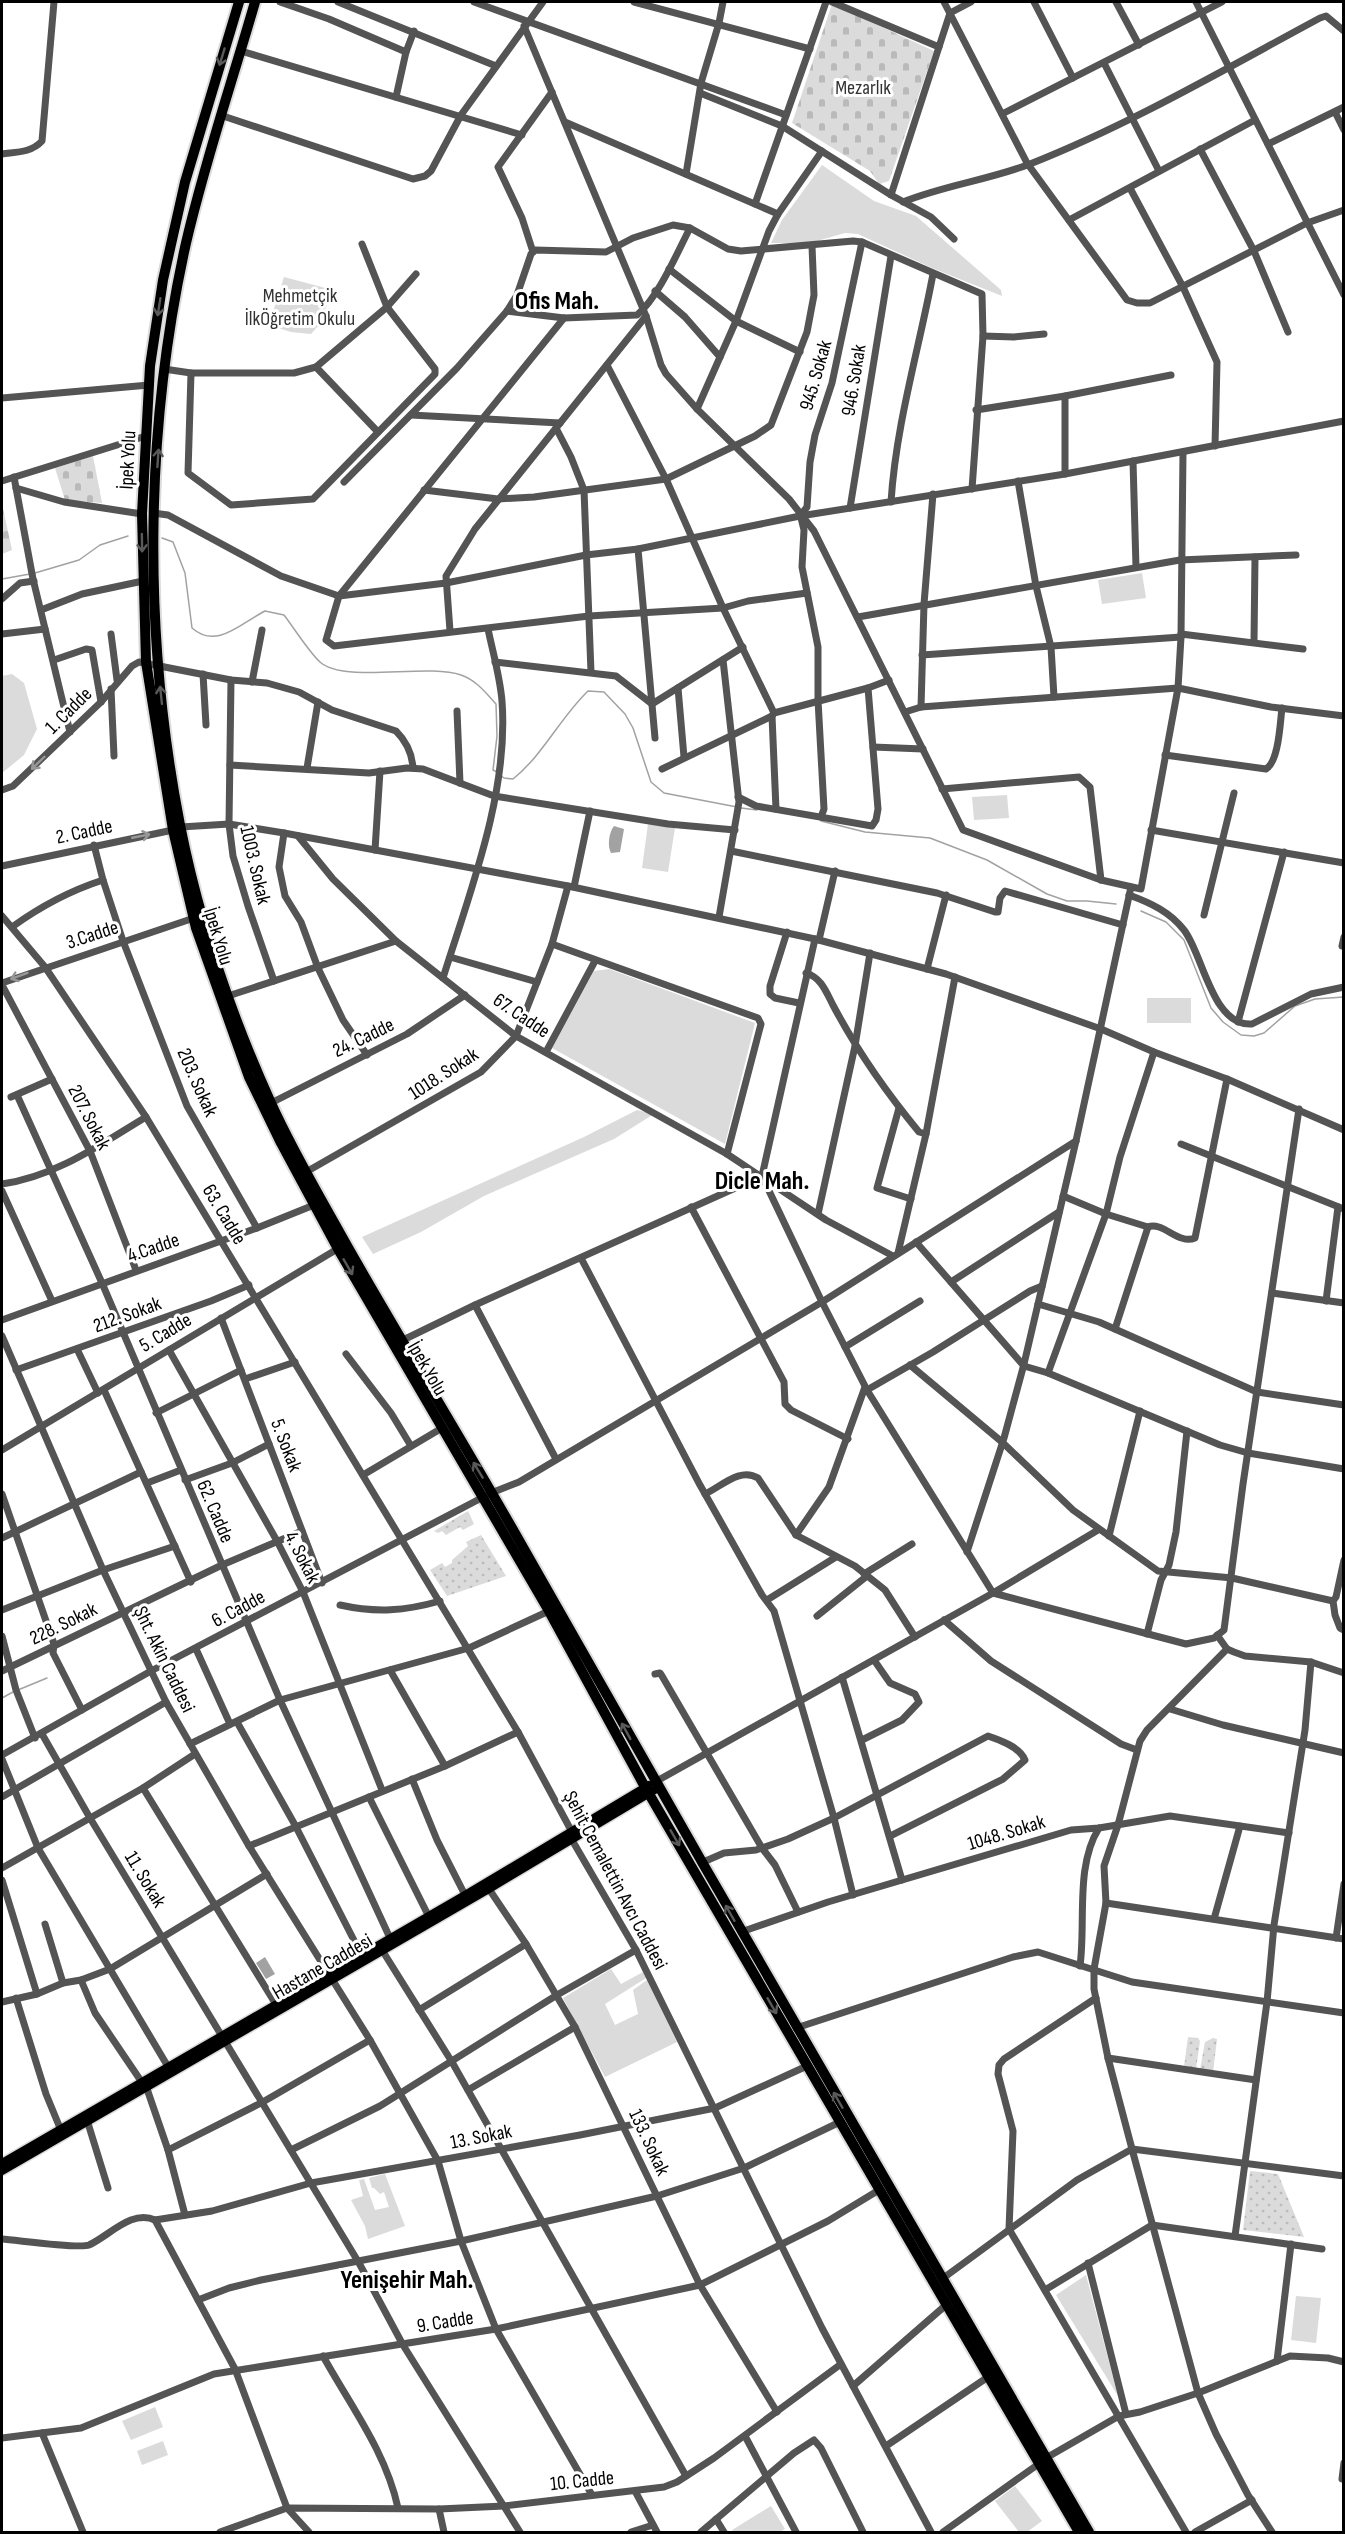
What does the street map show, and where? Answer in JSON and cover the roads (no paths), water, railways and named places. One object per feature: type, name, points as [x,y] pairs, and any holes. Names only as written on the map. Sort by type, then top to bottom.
[{"type":"highway","name":"İpek Yolu","points":[[239,2],[185,182],[163,280],[149,385],[146,436],[148,514],[143,581],[146,662],[194,918],[249,1077],[314,1205],[342,1246],[442,1428],[487,1495],[549,1611],[652,1788]]},
{"type":"highway","points":[[255,2],[220,115],[185,248],[164,369],[148,514],[158,664],[177,828],[214,958],[271,1103],[342,1246],[402,1341],[807,2066],[879,2190],[988,2377],[1089,2532]]},
{"type":"highway","points":[[171,244],[172,250],[176,253],[182,252],[185,248]]},
{"type":"highway","points":[[163,280],[166,275],[172,274],[179,282]]},
{"type":"highway","points":[[652,1788],[701,1863],[942,2279],[1043,2461],[1079,2532]]},
{"type":"main road","name":"Hastane Caddesi","points":[[2,2171],[87,2120],[167,2065],[224,2037],[275,2003],[382,1950],[489,1889],[652,1788]]},
{"type":"main road","name":"Hastane Caddesi","points":[[2,2163],[331,1976],[361,1954],[572,1836]]},
{"type":"street","points":[[2,154],[28,151],[42,141],[54,2]]},
{"type":"street","points":[[280,2],[329,19],[406,52]]},
{"type":"street","points":[[338,2],[496,66]]},
{"type":"street","points":[[474,2],[526,24],[701,83],[786,115]]},
{"type":"street","points":[[220,115],[413,179],[425,176],[431,171],[461,115],[543,2]]},
{"type":"street","points":[[633,2],[810,49]]},
{"type":"street","points":[[686,174],[701,83],[723,2]]},
{"type":"street","points":[[755,204],[826,2]]},
{"type":"street","points":[[832,2],[939,47]]},
{"type":"street","points":[[944,2],[1029,164],[1127,300],[1150,303],[1307,223],[1344,210]]},
{"type":"street","points":[[891,195],[950,13],[971,2]]},
{"type":"street","points":[[1034,2],[1073,78]]},
{"type":"street","points":[[1116,2],[1139,45]]},
{"type":"street","points":[[1196,2],[1344,295]]},
{"type":"street","points":[[1002,114],[1222,2]]},
{"type":"street","points":[[903,202],[932,190],[1029,164],[1132,117],[1326,16],[1344,31]]},
{"type":"street","points":[[526,24],[552,92],[645,313],[661,365],[697,409],[738,446],[789,499],[814,531],[963,830],[1101,880],[1141,889],[1178,688],[1181,636],[1182,452]]},
{"type":"street","points":[[396,97],[406,52],[414,31]]},
{"type":"street","points":[[241,51],[522,135]]},
{"type":"street","points":[[1104,63],[1159,171]]},
{"type":"street","points":[[344,482],[411,415],[507,311],[517,295],[533,252],[522,218],[498,171],[500,162],[552,92]]},
{"type":"street","points":[[700,93],[782,126],[891,195],[931,217],[954,239]]},
{"type":"street","points":[[1268,144],[1344,107]]},
{"type":"street","points":[[1335,112],[1344,130]]},
{"type":"street","points":[[1069,220],[1255,120]]},
{"type":"street","points":[[565,122],[778,214]]},
{"type":"street","points":[[1200,149],[1254,251],[1288,332]]},
{"type":"street","points":[[697,409],[736,321],[762,249],[778,214],[822,152]]},
{"type":"street","points":[[1131,190],[1184,287],[1217,363],[1215,446]]},
{"type":"street","points":[[533,252],[535,250],[606,252],[616,245],[658,228],[673,225],[690,228],[728,249],[812,246],[833,241],[862,242],[982,294],[983,336],[972,489]]},
{"type":"street","points":[[450,631],[446,576],[475,529],[645,313],[690,228]]},
{"type":"street","name":"945. Sokak","points":[[821,817],[824,809],[818,700],[818,647],[802,567],[804,530],[801,516],[807,507],[810,462],[815,435],[832,383],[862,242]]},
{"type":"street","points":[[191,373],[189,473],[231,505],[313,499],[435,374],[435,369],[387,307],[362,244]]},
{"type":"street","points":[[424,490],[498,499],[666,479],[738,446],[771,425],[800,352],[812,314],[814,283],[812,246]]},
{"type":"street","name":"946. Sokak","points":[[850,508],[891,256]]},
{"type":"street","points":[[669,269],[736,321],[800,352]]},
{"type":"street","points":[[164,369],[191,373],[294,373],[316,368],[387,307],[416,274]]},
{"type":"street","points":[[891,502],[894,461],[933,274]]},
{"type":"street","points":[[655,291],[685,317],[720,357]]},
{"type":"street","points":[[507,311],[564,318],[645,313]]},
{"type":"street","points":[[564,318],[339,596],[326,640],[334,646],[589,615],[723,608],[748,601],[807,593]]},
{"type":"street","points":[[983,336],[1014,337],[1044,334]]},
{"type":"street","points":[[607,364],[666,479],[773,714],[776,808]]},
{"type":"street","points":[[316,368],[378,432]]},
{"type":"street","points":[[976,410],[1065,396],[1170,375]]},
{"type":"street","points":[[2,398],[149,385]]},
{"type":"street","points":[[1065,396],[1065,474]]},
{"type":"street","points":[[411,415],[558,426]]},
{"type":"street","points":[[16,488],[64,502],[168,515],[281,576],[339,596],[446,583],[586,555],[638,549],[801,516],[1065,474],[1344,421]]},
{"type":"street","points":[[558,426],[584,490],[591,672]]},
{"type":"street","points":[[2,481],[146,436]]},
{"type":"street","points":[[1133,461],[1136,567]]},
{"type":"street","points":[[14,477],[40,610],[70,732]]},
{"type":"street","points":[[1018,481],[1036,586],[1051,647],[1054,697]]},
{"type":"street","points":[[921,707],[924,604],[933,494]]},
{"type":"street","points":[[638,549],[655,738]]},
{"type":"street","points":[[858,617],[1180,560],[1296,555]]},
{"type":"street","points":[[1254,642],[1255,557]]},
{"type":"street","points":[[2,599],[20,583],[34,580]]},
{"type":"street","points":[[40,610],[82,594],[143,581]]},
{"type":"street","points":[[2,634],[45,629]]},
{"type":"street","points":[[443,978],[479,868],[502,760],[502,701],[488,629]]},
{"type":"street","points":[[252,682],[262,630]]},
{"type":"street","points":[[111,634],[117,680]]},
{"type":"street","points":[[922,655],[1181,636],[1254,642],[1302,649]]},
{"type":"street","points":[[652,704],[743,647]]},
{"type":"street","points":[[54,660],[86,649],[92,650],[101,702]]},
{"type":"street","points":[[719,917],[738,813],[723,660]]},
{"type":"street","name":"1. Cadde","points":[[2,790],[14,786],[101,702],[117,680],[132,666],[139,662],[146,662]]},
{"type":"street","points":[[146,662],[231,680],[267,683],[299,692],[332,710],[396,731],[412,754],[413,768]]},
{"type":"street","points":[[495,662],[616,676],[652,704]]},
{"type":"street","points":[[203,674],[206,725]]},
{"type":"street","name":"1003. Sokak","points":[[231,680],[228,824],[233,856],[274,981]]},
{"type":"street","points":[[662,769],[773,714],[868,688],[888,680]]},
{"type":"street","points":[[678,688],[684,757]]},
{"type":"street","points":[[738,800],[756,806],[872,826],[878,809],[868,688]]},
{"type":"street","points":[[905,712],[921,707],[1178,688],[1282,708],[1344,716]]},
{"type":"street","points":[[111,689],[114,756]]},
{"type":"street","points":[[307,768],[318,702]]},
{"type":"street","points":[[1166,755],[1266,768],[1271,766],[1275,758],[1282,708]]},
{"type":"street","points":[[457,711],[460,783]]},
{"type":"street","points":[[873,747],[923,749]]},
{"type":"street","points":[[230,765],[369,773],[423,769],[494,796],[668,824],[735,830]]},
{"type":"street","points":[[375,850],[380,771]]},
{"type":"street","points":[[942,789],[1079,777],[1090,788],[1101,880]]},
{"type":"street","points":[[1204,915],[1220,842],[1234,793]]},
{"type":"street","name":"1018. Sokak","points":[[306,1172],[481,1072],[516,1036],[552,944],[571,886],[590,812]]},
{"type":"street","name":"2. Cadde","points":[[2,866],[177,828],[228,824],[571,886],[817,939],[955,977],[1101,1029],[1154,1052],[1227,1079],[1344,1130]]},
{"type":"street","points":[[1152,830],[1344,863]]},
{"type":"street","points":[[284,833],[279,867],[285,896],[301,922],[318,968],[344,1020],[367,1055]]},
{"type":"street","name":"67. Cadde","points":[[298,836],[333,879],[396,941],[516,1036],[727,1154],[818,1214],[896,1255]]},
{"type":"street","name":"203. Sokak","points":[[94,845],[123,941],[187,1106],[257,1228]]},
{"type":"street","points":[[731,851],[946,895],[995,912],[998,912],[1000,898],[1005,891],[1123,925]]},
{"type":"street","points":[[1238,1022],[1284,852]]},
{"type":"street","points":[[835,871],[806,973],[762,1176],[866,1388],[993,1593],[1186,1644],[1218,1635],[1224,1630],[1299,1109]]},
{"type":"street","points":[[12,927],[38,908],[72,890],[103,880]]},
{"type":"street","points":[[967,1552],[1024,1366],[1131,887]]},
{"type":"street","points":[[927,969],[946,895]]},
{"type":"street","points":[[1129,895],[1152,903],[1174,919],[1185,931],[1218,1003],[1238,1022],[1252,1024],[1311,994],[1344,987]]},
{"type":"street","name":"63. Cadde","points":[[2,916],[45,967],[146,1117],[404,1541]]},
{"type":"street","name":"3.Cadde","points":[[2,984],[45,967],[194,918]]},
{"type":"street","points":[[787,932],[770,986],[770,994],[775,998],[799,1003]]},
{"type":"street","points":[[1342,946],[1344,937]]},
{"type":"street","points":[[228,996],[396,941]]},
{"type":"street","points":[[552,944],[758,1018],[760,1024],[727,1154]]},
{"type":"street","points":[[818,1214],[855,1047],[870,953]]},
{"type":"street","points":[[450,957],[537,982]]},
{"type":"street","points":[[546,1052],[595,961]]},
{"type":"street","points":[[806,973],[820,981],[855,1047],[899,1108],[919,1132],[926,1134]]},
{"type":"street","points":[[896,1255],[926,1134],[955,977]]},
{"type":"street","name":"207. Sokak","points":[[2,984],[90,1151],[136,1270]]},
{"type":"street","name":"24. Cadde","points":[[271,1103],[317,1077],[407,1034],[465,995]]},
{"type":"street","points":[[1048,1373],[1106,1214],[1120,1158],[1154,1052]]},
{"type":"street","name":"62. Cadde","points":[[52,1079],[14,1096],[52,1170],[280,1700],[390,1938]]},
{"type":"street","points":[[1063,1197],[1106,1214],[1148,1227],[1155,1226],[1185,1240],[1195,1238],[1227,1079]]},
{"type":"street","points":[[899,1108],[877,1188],[911,1199]]},
{"type":"street","points":[[2,1184],[52,1170],[90,1151],[146,1117]]},
{"type":"street","name":"6. Cadde","points":[[2,1756],[151,1671],[404,1541],[487,1495],[519,1482],[822,1302],[1076,1141]]},
{"type":"street","points":[[1181,1144],[1341,1208],[1326,1301]]},
{"type":"street","points":[[402,1341],[475,1305],[762,1176]]},
{"type":"street","points":[[2,1191],[52,1301]]},
{"type":"street","name":"4.Cadde","points":[[2,1320],[304,1211],[314,1205]]},
{"type":"street","points":[[691,1207],[784,1382],[785,1404],[791,1410],[848,1439]]},
{"type":"street","points":[[951,1282],[1059,1212]]},
{"type":"street","points":[[1115,1329],[1148,1227]]},
{"type":"street","points":[[916,1242],[1024,1366],[1048,1373],[1220,1445],[1248,1454],[1344,1469]]},
{"type":"street","name":"5. Cadde","points":[[2,1450],[342,1246]]},
{"type":"street","points":[[581,1258],[705,1494],[762,1595],[774,1611],[834,1818],[853,1895]]},
{"type":"street","name":"212. Sokak","points":[[16,1370],[124,1333],[249,1285]]},
{"type":"street","points":[[796,1535],[829,1487],[866,1388],[910,1365],[1030,1291],[1042,1286]]},
{"type":"street","points":[[1272,1293],[1344,1303]]},
{"type":"street","points":[[845,1347],[920,1300]]},
{"type":"street","points":[[1038,1304],[1115,1329],[1257,1392],[1344,1406]]},
{"type":"street","points":[[475,1305],[556,1459]]},
{"type":"street","name":"5. Sokak","points":[[221,1318],[322,1583]]},
{"type":"street","name":"Şht. Akin Caddesi","points":[[2,1336],[103,1570],[166,1702],[249,1846],[370,2040],[438,2161],[461,2241],[496,2329],[591,2495]]},
{"type":"street","points":[[77,1349],[101,1391],[147,1483],[191,1582]]},
{"type":"street","name":"4. Sokak","points":[[169,1350],[277,1541],[303,1592],[382,1791]]},
{"type":"street","points":[[346,1354],[391,1413],[411,1446]]},
{"type":"street","points":[[245,1379],[295,1362]]},
{"type":"street","points":[[910,1365],[1002,1442],[1073,1510],[1158,1571],[1232,1578],[1333,1601]]},
{"type":"street","points":[[156,1413],[241,1370]]},
{"type":"street","points":[[1109,1536],[1140,1411]]},
{"type":"street","points":[[363,1475],[442,1428]]},
{"type":"street","points":[[1147,1634],[1176,1532],[1187,1431]]},
{"type":"street","points":[[185,1480],[270,1444]]},
{"type":"street","points":[[147,1483],[181,1470]]},
{"type":"street","points":[[2,1538],[141,1472]]},
{"type":"street","points":[[705,1494],[743,1473],[758,1478],[796,1535],[866,1575],[885,1590],[915,1636]]},
{"type":"street","points":[[2,1494],[54,1644],[53,1653],[82,1710]]},
{"type":"street","points":[[652,1788],[842,1677],[993,1593],[1098,1530]]},
{"type":"street","name":"228. Sokak","points":[[5,1669],[54,1644],[191,1582],[222,1565],[302,1531]]},
{"type":"street","name":"Şehit Cemalettin Avcı Caddesi","points":[[404,1541],[518,1732],[572,1836],[636,1950],[841,2364],[931,2532]]},
{"type":"street","points":[[817,1616],[866,1575],[912,1544]]},
{"type":"street","points":[[2,1610],[103,1570],[175,1546]]},
{"type":"street","points":[[767,1600],[836,1557]]},
{"type":"street","points":[[1344,1560],[1336,1597],[1333,1601],[1335,1615],[1340,1628],[1344,1630]]},
{"type":"street","points":[[340,1605],[376,1611],[395,1611],[440,1601]]},
{"type":"street","points":[[190,1744],[280,1700],[469,1648],[549,1611]]},
{"type":"street","points":[[944,1620],[991,1661],[1121,1744],[1137,1750]]},
{"type":"street","points":[[1218,1635],[1227,1649],[1245,1656],[1311,1662],[1344,1673]]},
{"type":"street","points":[[2,1636],[5,1669],[35,1738]]},
{"type":"street","points":[[196,1649],[233,1723],[296,1825],[361,1954]]},
{"type":"street","points":[[1227,1649],[1147,1730],[1140,1741],[1118,1825],[1104,1866],[1106,1903],[1094,1969],[1096,1998],[1108,2058],[1198,2393],[1216,2434],[1272,2532]]},
{"type":"street","points":[[862,1740],[902,1720],[919,1702],[915,1694],[890,1683],[874,1660]]},
{"type":"street","points":[[1235,2236],[1267,2002],[1274,1929],[1303,1742],[1311,1662]]},
{"type":"street","points":[[390,1670],[445,1766]]},
{"type":"street","points":[[655,1674],[660,1673],[662,1676],[762,1848],[775,1865],[798,1912]]},
{"type":"street","points":[[842,1677],[902,1880]]},
{"type":"street","points":[[2,1797],[166,1702]]},
{"type":"street","points":[[1170,1709],[1223,1725],[1344,1753]]},
{"type":"street","points":[[249,1846],[445,1766],[518,1732]]},
{"type":"street","name":"11. Sokak","points":[[42,1734],[90,1818],[359,2263],[404,2344],[520,2532]]},
{"type":"street","points":[[701,1863],[724,1853],[762,1848],[788,1839],[834,1818],[988,1736],[1018,1750],[1024,1757],[1025,1760],[1018,1768],[1003,1779],[890,1836]]},
{"type":"street","points":[[2,1868],[143,1788],[195,1754]]},
{"type":"street","points":[[2,1756],[13,1790],[38,1848],[167,2065]]},
{"type":"street","points":[[412,1779],[465,1895]]},
{"type":"street","points":[[143,1788],[275,2003]]},
{"type":"street","points":[[369,1797],[428,1916]]},
{"type":"street","name":"1048. Sokak","points":[[741,1932],[853,1895],[1071,1830],[1100,1828],[1170,1816],[1289,1833]]},
{"type":"street","points":[[1215,1919],[1240,1826]]},
{"type":"street","points":[[1080,1966],[1084,1939],[1086,1859],[1100,1828]]},
{"type":"street","points":[[2,2001],[37,1994],[63,1983],[81,1980],[110,1969],[267,1874]]},
{"type":"street","points":[[2,1880],[37,1994]]},
{"type":"street","points":[[1106,1903],[1340,1939],[1344,1884]]},
{"type":"street","name":"133. Sokak","points":[[489,1889],[526,1944],[575,2027],[625,2126],[700,2285],[777,2412]]},
{"type":"street","points":[[45,1924],[63,1983]]},
{"type":"street","points":[[419,2010],[526,1944]]},
{"type":"street","points":[[382,1950],[452,2062],[686,2476]]},
{"type":"street","points":[[291,2150],[380,2106],[557,1995],[636,1950]]},
{"type":"street","points":[[796,2028],[1038,1952],[1132,1982],[1344,2013]]},
{"type":"street","points":[[81,1980],[95,2013],[143,2083],[168,2150],[185,2215]]},
{"type":"street","points":[[16,1998],[46,2094],[60,2128]]},
{"type":"street","points":[[1096,1998],[999,2065],[998,2074],[1013,2131],[1009,2229],[1123,2415],[1186,2532]]},
{"type":"street","points":[[468,2090],[575,2027]]},
{"type":"street","points":[[168,2150],[261,2103],[370,2040]]},
{"type":"street","points":[[1108,2058],[1256,2080]]},
{"type":"street","name":"13. Sokak","points":[[2,2239],[87,2246],[134,2218],[148,2216],[155,2220],[212,2211],[311,2183],[715,2108],[807,2066]]},
{"type":"street","points":[[87,2120],[108,2188]]},
{"type":"street","points":[[198,2300],[229,2288],[261,2280],[359,2263],[657,2196],[744,2169],[840,2122]]},
{"type":"street","points":[[942,2279],[1077,2180],[1132,2149],[1344,2176]]},
{"type":"street","name":"9. Cadde","points":[[2,2438],[81,2428],[214,2374],[235,2369],[496,2329],[700,2285],[828,2221],[879,2190]]},
{"type":"street","points":[[155,2220],[235,2369],[287,2508],[309,2532]]},
{"type":"street","points":[[1045,2290],[1152,2224],[1322,2249]]},
{"type":"street","points":[[1277,2361],[1291,2244]]},
{"type":"street","points":[[1088,2263],[1123,2415]]},
{"type":"street","points":[[853,2386],[946,2305]]},
{"type":"street","points":[[323,2356],[392,2481],[398,2508]]},
{"type":"street","points":[[943,2532],[1043,2461],[1123,2415],[1198,2393],[1290,2356],[1328,2358],[1344,2362]]},
{"type":"street","name":"10. Cadde","points":[[287,2508],[439,2509],[504,2506],[664,2487],[686,2476],[745,2436],[841,2364]]},
{"type":"street","points":[[886,2446],[988,2377]]},
{"type":"street","points":[[42,2433],[83,2532]]},
{"type":"street","points":[[745,2436],[796,2532]]},
{"type":"street","points":[[701,2532],[794,2453],[814,2440],[821,2448],[863,2532]]},
{"type":"street","points":[[1342,2479],[1344,2463]]},
{"type":"street","points":[[631,2532],[656,2529],[635,2491]]},
{"type":"street","points":[[1196,2532],[1252,2500]]},
{"type":"street","points":[[219,2532],[236,2530],[287,2508]]},
{"type":"street","points":[[439,2509],[444,2532]]},
{"type":"street","points":[[716,2519],[724,2532]]},
{"type":"waterway","points":[[35,573],[79,560],[100,545],[128,536]]},
{"type":"waterway","points":[[162,538],[173,542],[185,573],[192,628],[201,634],[211,636],[229,632],[265,611],[284,615],[316,658],[332,668],[366,673],[446,672],[471,680],[496,704],[497,736],[493,770],[497,772]]},
{"type":"waterway","points":[[2,579],[30,574]]},
{"type":"waterway","points":[[500,775],[513,779],[533,759],[588,691],[604,692],[625,714],[633,728],[651,782],[664,793],[737,807]]},
{"type":"waterway","points":[[741,808],[757,810]]},
{"type":"waterway","points":[[821,821],[865,832],[930,838],[987,860],[1047,894],[1067,901],[1116,904]]},
{"type":"waterway","points":[[1141,911],[1166,922],[1184,940],[1211,1008],[1223,1022],[1241,1035],[1254,1036],[1264,1033],[1295,1006],[1315,999],[1344,997]]},
{"type":"waterway","points":[[18,1690],[47,1678]]},
{"type":"waterway","points":[[2,1698],[13,1692]]},
{"type":"district","name":"Ofis Mah.","points":[[557,300]]},
{"type":"district","name":"Dicle Mah.","points":[[762,1180]]},
{"type":"district","name":"Yenişehir Mah.","points":[[407,2279]]},
{"type":"park label","name":"Mezarlık","points":[[863,87]]},
{"type":"park label","name":"Mehmetçik İlkÖğretim Okulu","points":[[300,306]]}]
